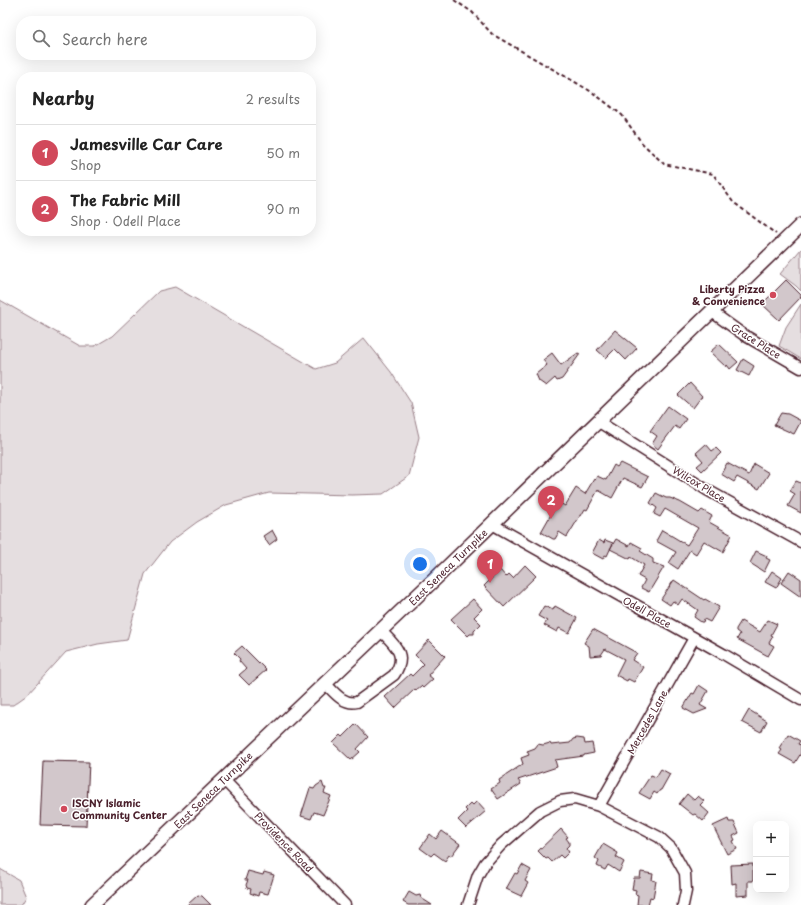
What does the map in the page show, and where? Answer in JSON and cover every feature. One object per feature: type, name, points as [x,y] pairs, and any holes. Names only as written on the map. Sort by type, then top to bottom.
[{"type":"main road","name":"East Seneca Turnpike","points":[[92,905],[599,422],[801,225]]},
{"type":"street","name":"Grace Place","points":[[712,312],[744,335],[801,368]]},
{"type":"street","name":"Wilcox Place","points":[[599,422],[707,490],[801,542]]},
{"type":"street","name":"Odell Place","points":[[492,524],[801,700]]},
{"type":"street","points":[[325,683],[345,701],[351,703],[357,702],[394,676],[398,669],[400,655],[398,649],[381,631]]},
{"type":"street","name":"Mercedes Lane","points":[[600,806],[694,638]]},
{"type":"street","name":"Providence Road","points":[[224,780],[345,905]]},
{"type":"street","points":[[468,905],[478,875],[485,863],[501,845],[540,811],[560,801],[575,799],[600,806],[659,838],[671,848],[685,873],[686,891],[683,905]]},
{"type":"path","points":[[454,0],[472,12],[492,34],[592,92],[622,115],[642,143],[664,164],[713,174],[732,202],[785,240]]},
{"type":"shaded area","points":[[801,249],[801,291],[780,274]]},
{"type":"shaded area","points":[[175,287],[316,369],[335,363],[364,338],[391,372],[411,403],[419,437],[409,476],[383,494],[352,495],[269,493],[226,505],[197,522],[170,542],[145,574],[127,640],[98,644],[66,652],[27,695],[13,705],[0,705],[0,300],[80,346],[95,346],[112,336],[159,291]]},
{"type":"shaded area","points":[[801,304],[801,359],[779,346],[786,327]]},
{"type":"shaded area","points":[[0,869],[19,880],[26,897],[21,905],[0,905]]},
{"type":"building","points":[[786,280],[801,295],[801,297],[779,320],[762,304]]},
{"type":"building","points":[[615,330],[637,348],[626,360],[615,349],[606,358],[597,350]]},
{"type":"building","points":[[719,344],[738,362],[730,369],[710,352]]},
{"type":"building","points":[[552,353],[561,365],[578,353],[580,354],[562,379],[557,381],[555,378],[546,386],[539,381],[536,374],[547,365],[543,360]]},
{"type":"building","points":[[743,359],[754,366],[749,376],[737,370]]},
{"type":"building","points":[[690,383],[702,396],[693,408],[678,395]]},
{"type":"building","points":[[668,406],[686,419],[679,429],[675,426],[658,449],[652,444],[657,436],[650,431]]},
{"type":"building","points":[[781,413],[788,414],[801,421],[794,434],[774,425]]},
{"type":"building","points":[[706,444],[712,451],[716,448],[721,453],[702,471],[697,466],[703,461],[696,453]]},
{"type":"building","points":[[620,463],[648,477],[642,487],[623,478],[612,498],[598,490],[587,510],[585,509],[567,537],[559,532],[555,539],[553,539],[541,532],[558,502],[565,506],[576,488],[585,494],[597,476],[606,480],[614,465],[617,467]]},
{"type":"building","points":[[727,463],[749,475],[754,464],[769,473],[759,489],[737,477],[734,482],[721,474]]},
{"type":"building","points":[[796,481],[801,483],[801,513],[788,506],[795,494],[790,491]]},
{"type":"building","points":[[656,493],[680,502],[699,513],[702,510],[712,516],[709,522],[732,535],[723,552],[704,541],[696,554],[690,550],[678,569],[669,563],[676,552],[656,541],[662,530],[687,545],[698,528],[665,509],[660,517],[654,514],[657,508],[650,503]]},
{"type":"building","points":[[272,530],[277,539],[269,545],[263,536]]},
{"type":"building","points":[[616,539],[629,546],[631,542],[642,548],[640,551],[653,559],[653,563],[664,567],[649,592],[641,588],[645,580],[638,576],[644,565],[631,557],[630,559],[610,549]]},
{"type":"building","points":[[599,540],[604,543],[605,540],[613,543],[607,556],[605,555],[603,559],[592,553]]},
{"type":"building","points":[[756,551],[767,556],[766,558],[770,560],[764,572],[750,563]]},
{"type":"building","points":[[525,565],[536,576],[504,607],[484,586],[500,570],[506,577],[509,574],[513,578]]},
{"type":"building","points":[[772,571],[782,578],[776,588],[765,582]]},
{"type":"building","points":[[789,571],[801,579],[801,597],[781,583]]},
{"type":"building","points":[[674,580],[704,600],[705,599],[719,607],[710,622],[704,619],[703,622],[701,622],[694,617],[698,610],[682,599],[678,605],[673,601],[670,605],[661,599]]},
{"type":"building","points":[[473,599],[482,609],[474,617],[481,624],[474,631],[474,634],[470,634],[468,636],[451,619]]},
{"type":"building","points":[[544,606],[553,610],[555,606],[577,618],[569,633],[559,628],[557,632],[544,625],[547,621],[538,616]]},
{"type":"building","points":[[768,620],[777,624],[771,635],[773,636],[769,643],[774,646],[768,656],[737,639],[740,634],[736,631],[736,629],[741,621],[760,632]]},
{"type":"building","points":[[593,629],[637,653],[632,660],[643,667],[634,682],[628,679],[627,681],[616,675],[624,659],[605,649],[601,655],[590,656],[589,646],[584,643]]},
{"type":"building","points":[[429,640],[445,656],[428,675],[433,679],[423,688],[421,686],[416,690],[415,689],[395,708],[385,697],[410,674],[412,676],[424,664],[415,655]]},
{"type":"building","points":[[242,646],[266,670],[249,685],[239,675],[246,669],[234,653]]},
{"type":"building","points":[[699,685],[708,691],[700,705],[707,709],[694,714],[683,708]]},
{"type":"building","points":[[749,710],[767,721],[761,732],[742,722]]},
{"type":"building","points":[[356,724],[368,737],[357,749],[360,752],[351,760],[333,743],[341,735],[343,737]]},
{"type":"building","points":[[788,734],[800,741],[798,744],[801,745],[801,753],[795,763],[779,754],[782,750],[779,748]]},
{"type":"building","points":[[573,739],[584,739],[585,744],[592,743],[594,753],[555,760],[557,767],[518,780],[521,784],[498,799],[491,789],[500,783],[499,780],[523,764],[521,758],[529,755],[527,751],[535,748],[538,744],[543,745],[550,743],[551,745],[570,743]]},
{"type":"building","name":"ISCNY Islamic Community Center","points":[[43,761],[89,762],[86,826],[40,825]]},
{"type":"building","points":[[661,769],[670,774],[661,790],[657,794],[654,792],[650,799],[639,793],[651,775],[656,777]]},
{"type":"building","points":[[322,782],[324,788],[326,788],[324,793],[331,796],[323,815],[314,812],[311,819],[301,816],[310,788],[314,789]]},
{"type":"building","points":[[687,794],[694,800],[698,796],[704,801],[700,805],[709,813],[703,821],[679,804]]},
{"type":"building","points":[[477,801],[486,811],[466,828],[458,820],[467,811],[465,809],[471,803],[473,805]]},
{"type":"building","points":[[728,819],[729,822],[734,822],[739,833],[733,836],[735,840],[733,841],[737,849],[727,854],[713,826]]},
{"type":"building","points":[[561,829],[568,837],[566,838],[569,845],[566,848],[569,852],[563,858],[560,855],[552,862],[548,858],[546,859],[538,851]]},
{"type":"building","points":[[442,831],[460,844],[445,861],[434,853],[431,856],[420,848],[430,834],[436,839]]},
{"type":"building","points":[[603,844],[618,853],[616,857],[624,862],[619,872],[608,865],[605,870],[597,866],[599,861],[595,858]]},
{"type":"building","points":[[753,864],[753,881],[748,881],[748,895],[736,896],[736,883],[732,884],[731,865]]},
{"type":"building","points":[[522,865],[531,870],[525,881],[528,883],[521,896],[506,889],[515,873],[517,874]]},
{"type":"building","points":[[248,871],[263,875],[264,872],[274,875],[268,894],[259,892],[258,896],[250,893],[251,889],[247,888],[246,885],[248,880],[245,880]]},
{"type":"building","points":[[641,872],[653,874],[652,880],[656,881],[653,898],[650,897],[648,905],[637,905],[638,895],[635,894],[636,890],[632,889],[634,878],[640,878]]},
{"type":"building","points":[[409,892],[416,896],[420,895],[421,898],[432,905],[408,905],[403,902]]},
{"type":"building","points":[[198,895],[202,896],[211,905],[187,905]]},
{"type":"place","name":"Liberty Pizza & Convenience","points":[[773,295]]},
{"type":"place","name":"The Fabric Mill","points":[[551,519]]},
{"type":"place","name":"Jamesville Car Care","points":[[490,583]]},
{"type":"place","name":"ISCNY Islamic Community Center","points":[[64,809]]}]
